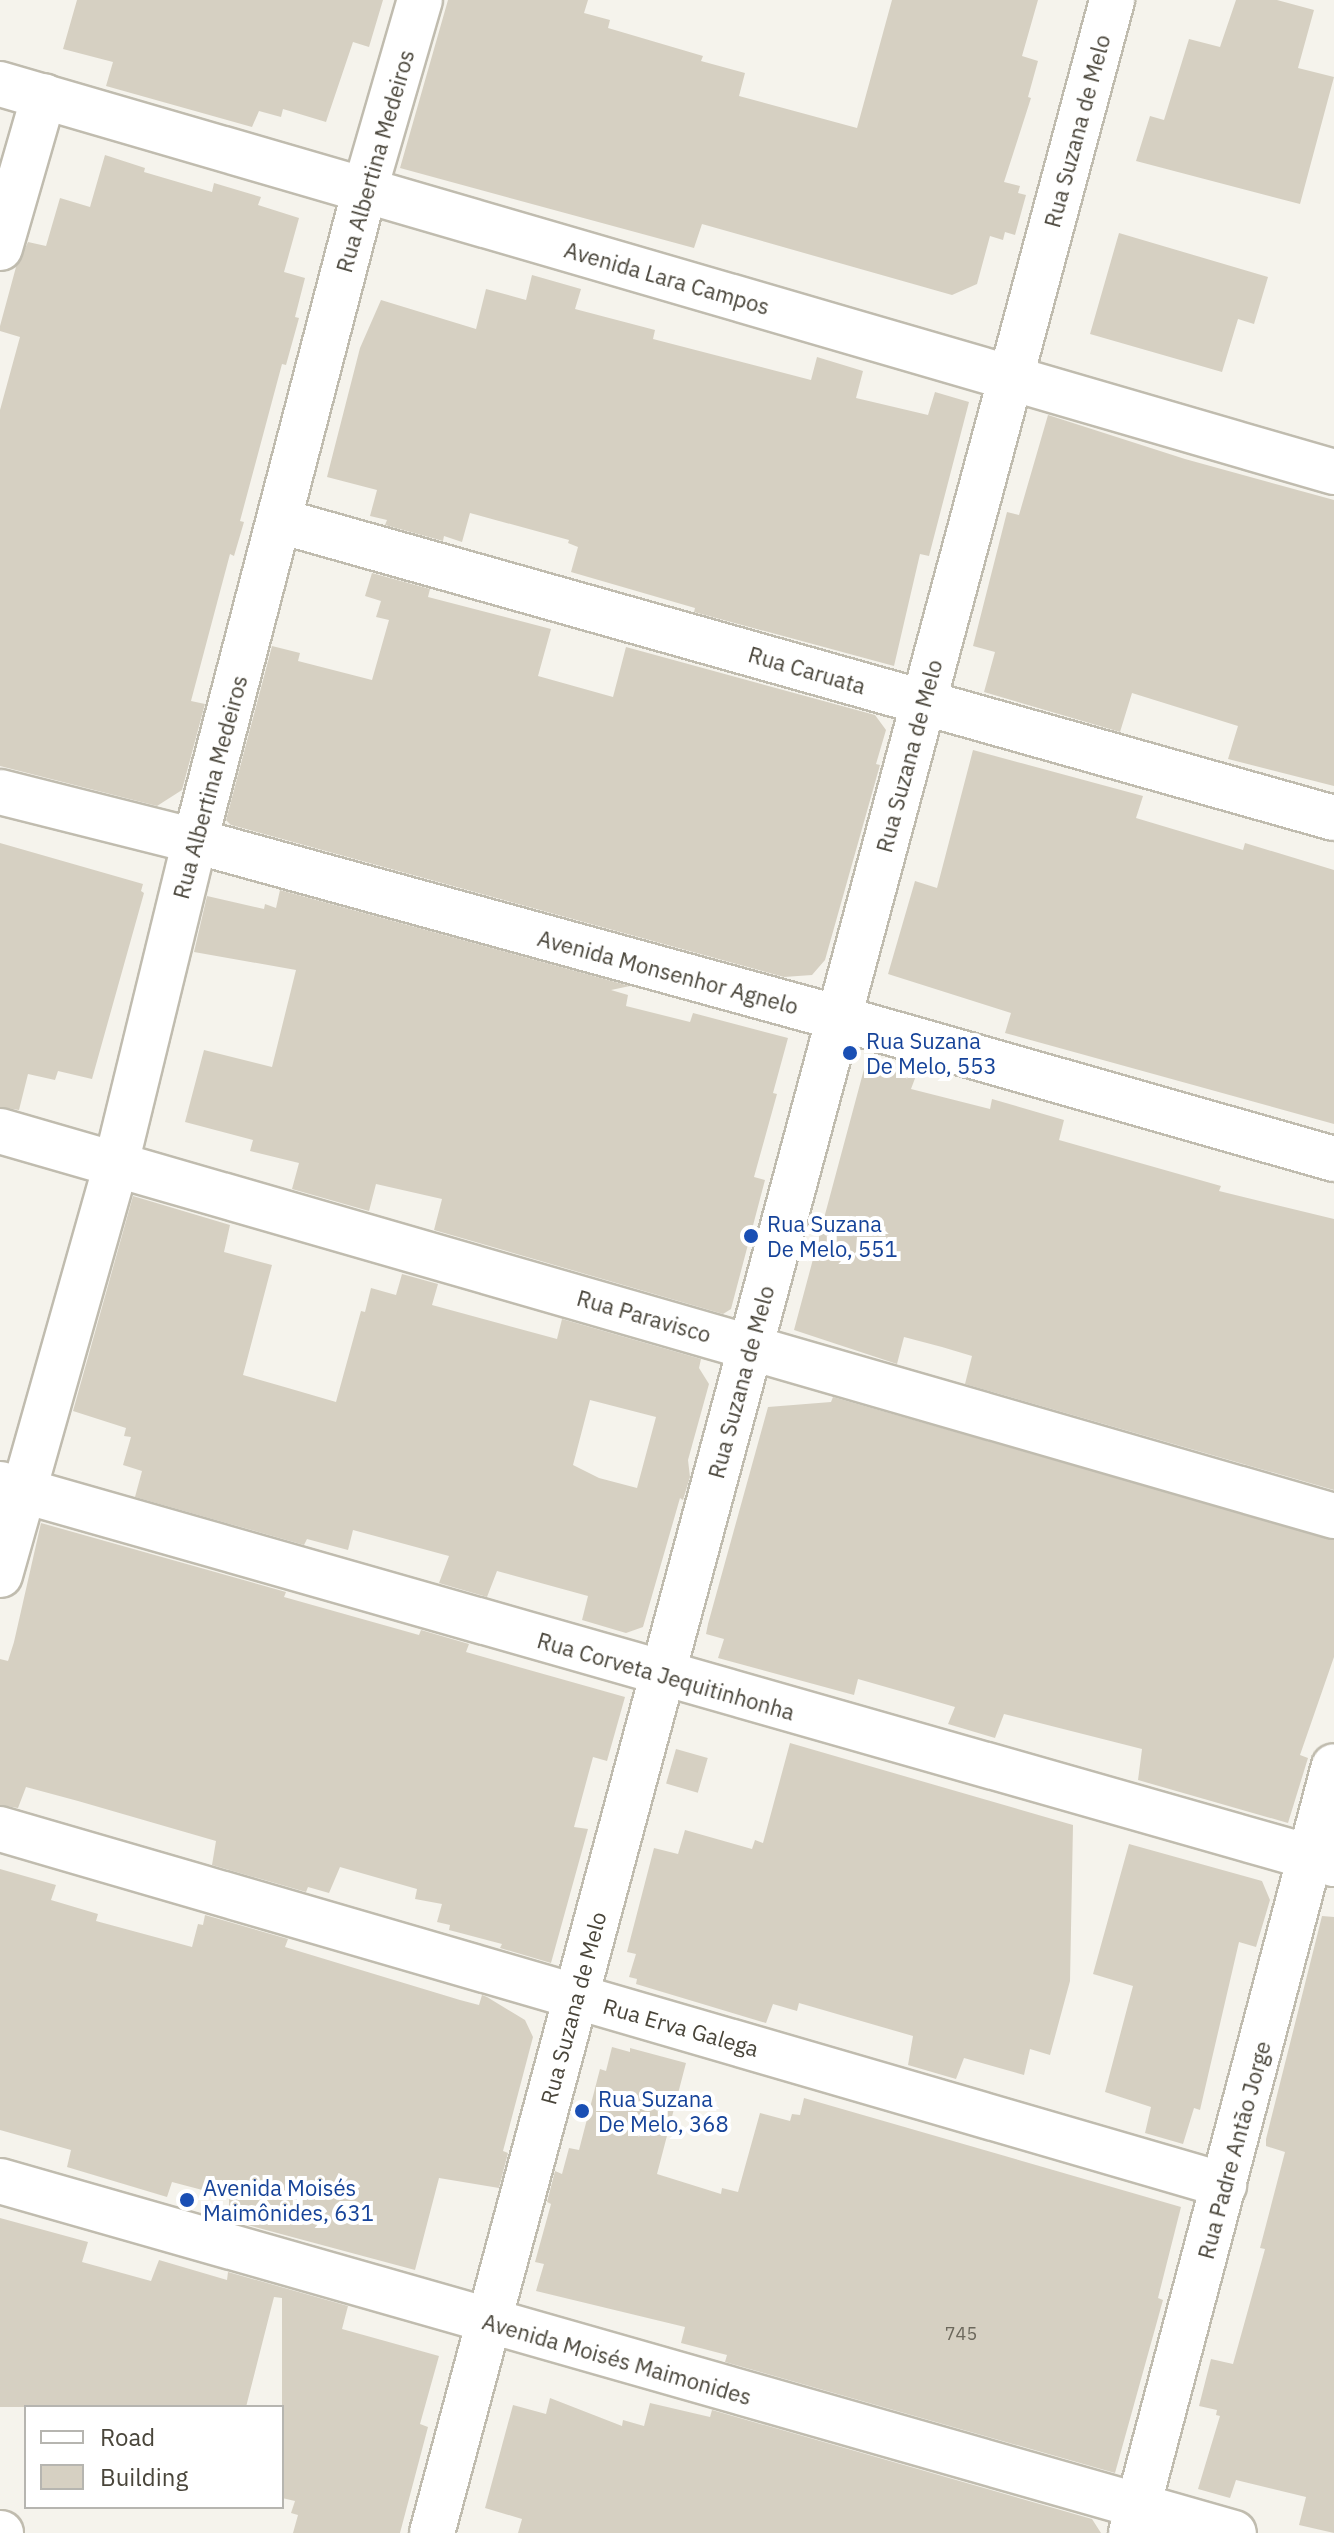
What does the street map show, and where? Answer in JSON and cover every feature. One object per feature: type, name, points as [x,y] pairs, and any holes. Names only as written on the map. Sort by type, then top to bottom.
[{"type":"street","name":"Rua Albertina Medeiros","points":[[0,1575],[12,1488],[116,1164],[195,841],[365,189],[420,0]]},
{"type":"street","name":"Rua Suzana de Melo","points":[[432,2533],[1112,0]]},
{"type":"street","name":"Avenida Lara Campos","points":[[0,84],[1334,472]]},
{"type":"street","points":[[0,248],[44,96]]},
{"type":"street","name":"Rua Caruata","points":[[280,521],[1334,818]]},
{"type":"street","name":"Avenida Monsenhor Agnelo","points":[[0,792],[195,841],[839,1018],[1334,1159]]},
{"type":"street","name":"Rua Paravisco","points":[[0,1131],[1334,1516]]},
{"type":"street","name":"Rua Corveta Jequitinhonha","points":[[12,1488],[662,1675],[1323,1860]]},
{"type":"street","name":"Rua Padre Antão Jorge","points":[[1134,2519],[1224,2185],[1323,1860],[1334,1766]]},
{"type":"street","name":"Rua Erva Galega","points":[[0,1829],[1224,2185]]},
{"type":"street","name":"Avenida Moisés Maimonides","points":[[0,2181],[489,2322],[1134,2519],[1234,2533]]},
{"type":"building","points":[[77,0],[383,0],[369,47],[353,42],[326,122],[283,109],[281,117],[259,111],[252,127],[106,86],[113,62],[63,49]]},
{"type":"building","points":[[448,0],[588,0],[584,13],[610,20],[608,28],[703,56],[701,61],[745,73],[739,96],[857,128],[892,0],[1038,0],[1022,56],[1038,61],[1028,97],[1031,98],[1004,182],[1020,186],[1018,193],[1026,195],[1015,235],[1005,232],[1003,240],[990,236],[977,284],[952,295],[702,224],[694,248],[400,168]]},
{"type":"building","points":[[1236,0],[1277,0],[1314,10],[1298,68],[1334,77],[1300,204],[1136,161],[1150,116],[1164,120],[1189,39],[1220,47]]},
{"type":"building","points":[[105,155],[145,168],[144,172],[212,192],[214,183],[261,197],[258,205],[299,218],[284,272],[305,278],[295,317],[299,318],[286,365],[282,364],[240,521],[244,522],[234,556],[230,554],[191,701],[205,704],[182,790],[157,806],[0,766],[0,410],[20,337],[0,331],[0,326],[16,267],[28,242],[46,246],[60,198],[90,207]]},
{"type":"building","points":[[1119,233],[1268,277],[1254,324],[1238,319],[1222,372],[1090,334]]},
{"type":"building","points":[[532,275],[581,289],[575,309],[655,330],[653,339],[811,380],[817,357],[863,371],[856,398],[928,415],[935,392],[969,402],[929,556],[920,554],[894,666],[694,612],[695,608],[571,572],[578,547],[568,543],[569,540],[470,513],[462,542],[444,536],[443,541],[385,525],[387,520],[370,516],[377,490],[327,477],[360,348],[381,300],[476,329],[486,289],[526,300]]},
{"type":"building","points":[[1048,415],[1185,459],[1334,500],[1334,786],[1228,759],[1238,726],[1132,693],[1120,732],[984,692],[995,652],[973,646],[1007,512],[1019,515]]},
{"type":"building","points":[[372,573],[430,589],[428,597],[551,629],[538,676],[613,697],[626,647],[875,715],[886,730],[876,764],[880,765],[825,960],[812,975],[784,977],[231,825],[226,820],[272,646],[300,653],[298,661],[372,680],[389,620],[376,617],[381,601],[365,596]]},
{"type":"building","points":[[973,750],[1143,796],[1136,818],[1243,850],[1245,843],[1334,870],[1334,1124],[1005,1033],[1011,1013],[888,974],[915,881],[937,888]]},
{"type":"building","points":[[0,843],[143,884],[141,891],[144,893],[92,1079],[58,1071],[55,1080],[28,1074],[19,1110],[0,1107]]},
{"type":"building","points":[[280,890],[630,986],[611,990],[628,995],[626,1006],[690,1022],[693,1013],[788,1038],[773,1093],[777,1094],[754,1177],[765,1180],[731,1309],[723,1314],[434,1230],[442,1199],[376,1184],[369,1211],[292,1189],[299,1163],[250,1151],[253,1140],[185,1122],[204,1050],[272,1067],[296,970],[194,952],[207,896],[264,909],[265,904],[276,908]]},
{"type":"building","points":[[867,1058],[917,1073],[911,1089],[990,1109],[992,1099],[1064,1120],[1059,1140],[1221,1186],[1219,1191],[1334,1219],[1334,1490],[965,1384],[972,1356],[942,1347],[904,1337],[897,1364],[794,1330]]},
{"type":"building","points":[[133,1196],[230,1225],[224,1252],[272,1265],[243,1375],[336,1402],[361,1311],[365,1312],[371,1288],[396,1295],[402,1274],[438,1284],[432,1305],[557,1339],[562,1319],[701,1359],[699,1368],[709,1384],[688,1460],[690,1477],[683,1500],[680,1498],[643,1627],[626,1633],[582,1620],[588,1596],[497,1571],[487,1597],[439,1583],[449,1556],[353,1530],[348,1550],[307,1539],[304,1545],[135,1497],[142,1471],[123,1465],[131,1437],[124,1436],[126,1428],[73,1411]],"holes":[[[590,1400],[656,1417],[637,1488],[599,1478],[573,1465]]]},
{"type":"building","points":[[833,1397],[1334,1540],[1334,1657],[1300,1755],[1308,1758],[1288,1823],[1138,1780],[1142,1749],[1004,1714],[995,1738],[948,1724],[955,1707],[907,1693],[858,1679],[854,1695],[718,1658],[724,1639],[706,1634],[768,1407],[831,1402]]},
{"type":"building","points":[[41,1523],[286,1592],[284,1597],[419,1635],[421,1630],[469,1644],[466,1652],[625,1697],[607,1761],[593,1757],[574,1827],[588,1829],[551,1963],[500,1948],[502,1944],[449,1930],[450,1925],[437,1922],[442,1904],[415,1899],[417,1889],[340,1867],[329,1893],[308,1887],[306,1892],[212,1865],[216,1841],[78,1801],[26,1787],[18,1808],[0,1805],[0,1659],[8,1661],[14,1642]]},
{"type":"building","points":[[790,1743],[1073,1825],[1070,1981],[1050,2055],[1030,2049],[1024,2075],[964,2058],[956,2079],[908,2065],[913,2036],[799,2003],[797,2011],[773,2004],[766,2023],[636,1984],[637,1979],[629,1977],[636,1954],[627,1952],[654,1848],[678,1854],[685,1830],[752,1849],[755,1840],[763,1843]]},
{"type":"building","points":[[676,1749],[708,1758],[698,1793],[666,1784]]},
{"type":"building","points":[[1129,1844],[1262,1881],[1270,1900],[1256,1947],[1239,1942],[1200,2110],[1194,2108],[1183,2144],[1145,2133],[1151,2107],[1105,2092],[1133,1986],[1093,1974]]},
{"type":"building","points":[[0,1869],[56,1885],[51,1900],[98,1914],[96,1921],[192,1947],[198,1924],[203,1925],[205,1915],[288,1939],[285,1947],[460,2000],[479,2005],[482,1995],[525,2020],[533,2037],[503,2151],[508,2153],[499,2188],[439,2178],[415,2270],[229,2220],[229,2197],[172,2182],[167,2197],[67,2167],[71,2150],[0,2130]]},
{"type":"building","points":[[1322,1916],[1334,1917],[1334,2533],[1299,2525],[1306,2497],[1236,2480],[1230,2498],[1198,2489],[1220,2416],[1216,2415],[1217,2410],[1199,2406],[1211,2359],[1233,2364],[1265,2249],[1260,2248],[1285,2152],[1266,2146],[1266,2139]]},
{"type":"building","points":[[612,2047],[630,2052],[630,2048],[686,2063],[657,2174],[721,2194],[722,2188],[738,2192],[760,2113],[790,2121],[792,2114],[800,2115],[804,2098],[1181,2207],[1158,2298],[1163,2300],[1115,2473],[725,2362],[727,2355],[681,2343],[685,2327],[536,2291],[544,2264],[535,2262],[551,2204],[547,2202],[555,2171],[562,2174],[569,2148],[579,2150],[600,2069],[606,2071]]},
{"type":"building","points":[[0,2218],[88,2242],[82,2262],[151,2281],[159,2260],[227,2280],[228,2272],[348,2306],[342,2329],[439,2356],[420,2424],[428,2427],[400,2533],[293,2533],[298,2515],[291,2513],[295,2501],[284,2498],[282,2298],[274,2297],[247,2405],[0,2407]]},
{"type":"building","points":[[550,2398],[622,2426],[623,2420],[644,2426],[650,2403],[710,2417],[712,2410],[1092,2519],[1101,2533],[518,2533],[522,2519],[485,2508],[513,2405],[546,2414]]},
{"type":"place","name":"Rua Suzana De Melo, 553","points":[[850,1053]]},
{"type":"place","name":"Rua Suzana De Melo, 551","points":[[751,1236]]},
{"type":"place","name":"Rua Suzana De Melo, 368","points":[[582,2111]]},
{"type":"place","name":"Avenida Moisés Maimônides, 631","points":[[187,2200]]}]
